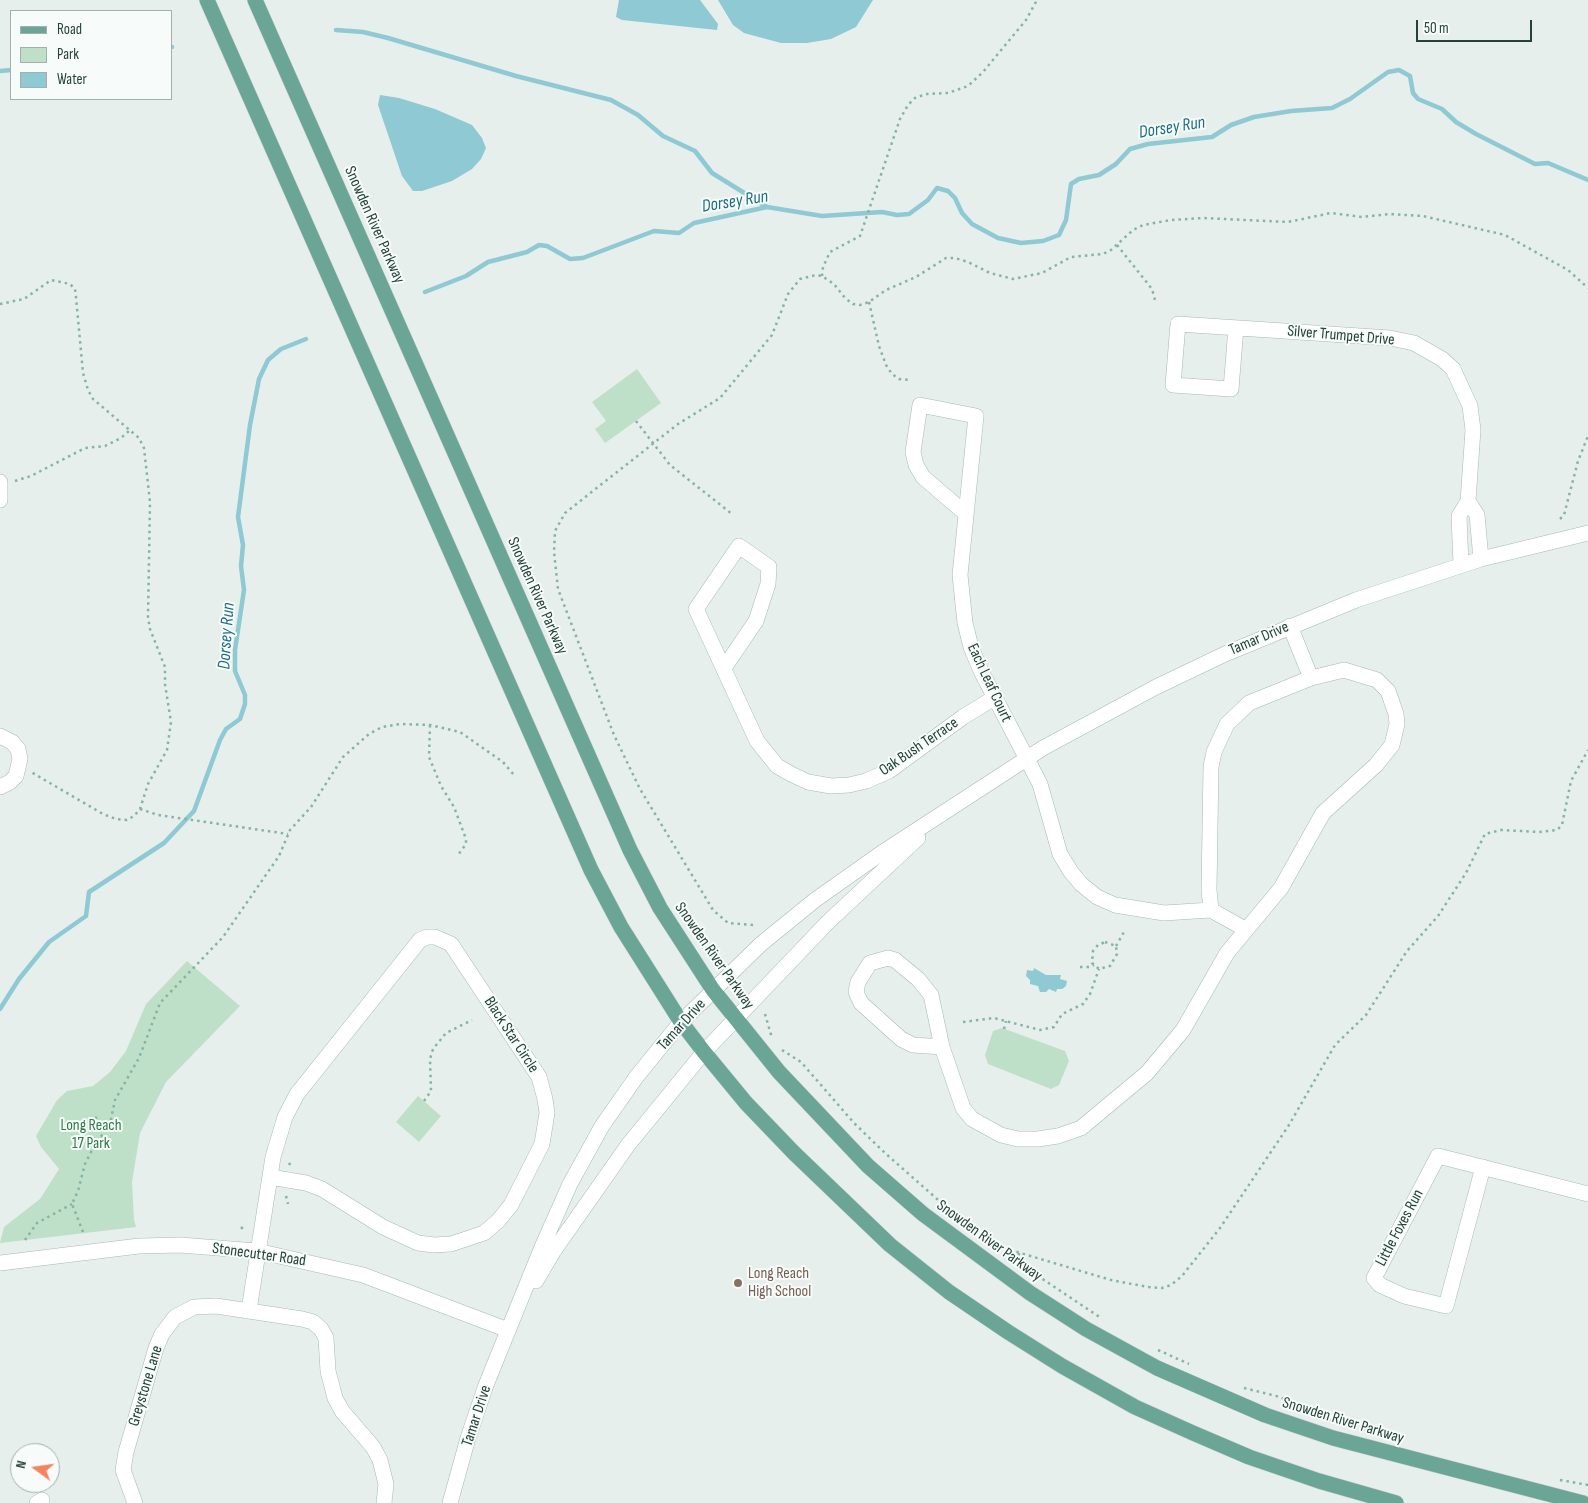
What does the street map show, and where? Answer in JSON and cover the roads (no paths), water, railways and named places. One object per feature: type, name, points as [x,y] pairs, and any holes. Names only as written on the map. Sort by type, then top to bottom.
[{"type":"main road","points":[[207,0],[591,870],[621,927],[681,1022],[704,1052],[753,1110],[890,1245],[949,1292],[1008,1332],[1062,1366],[1135,1406],[1192,1433],[1258,1460],[1396,1503]]},
{"type":"main road","name":"Snowden River Parkway","points":[[256,0],[630,850],[660,908],[713,990],[805,1100],[868,1166],[900,1196],[974,1254],[1086,1329],[1157,1368],[1265,1415],[1333,1438],[1583,1503]]},
{"type":"street","name":"Silver Trumpet Drive","points":[[1236,328],[1231,389],[1173,384],[1178,324],[1390,338],[1414,343],[1442,359],[1453,369],[1470,406],[1473,430],[1468,501],[1460,516],[1461,565]]},
{"type":"street","name":"Each Leaf Court","points":[[965,513],[923,477],[916,465],[913,452],[920,405],[976,416],[960,575],[965,623],[971,647],[994,698],[1040,784],[1060,854],[1082,884],[1097,897],[1115,905],[1164,913],[1211,910]]},
{"type":"street","points":[[0,500],[1,483]]},
{"type":"street","name":"Silver Trumpet Drive","points":[[1468,501],[1477,516],[1482,559]]},
{"type":"street","name":"Tamar Drive","points":[[450,1503],[468,1438],[508,1330],[566,1193],[602,1126],[637,1076],[681,1022],[761,944],[815,900],[956,804],[1027,759],[1156,687],[1290,626],[1356,600],[1461,565],[1588,533]]},
{"type":"street","name":"Oak Bush Terrace","points":[[724,668],[756,620],[768,584],[769,567],[739,546],[696,609],[757,741],[765,754],[778,766],[791,774],[808,782],[831,786],[849,786],[866,781],[889,771],[994,698]]},
{"type":"street","points":[[1290,626],[1310,678]]},
{"type":"street","points":[[942,1047],[913,1044],[901,1039],[861,1003],[856,992],[858,982],[870,963],[888,958],[895,960],[918,979],[931,995],[942,1047],[963,1108],[984,1127],[1001,1135],[1032,1139],[1058,1136],[1080,1128],[1147,1073],[1167,1052],[1183,1030],[1213,975],[1245,929],[1281,888],[1322,813],[1376,766],[1392,745],[1397,724],[1392,699],[1383,684],[1377,680],[1344,670],[1310,678],[1250,703],[1227,724],[1220,737],[1211,767],[1209,890],[1211,910],[1245,929]]},
{"type":"street","points":[[0,736],[12,742],[18,749],[20,759],[19,769],[10,782],[0,787]]},
{"type":"street","name":"Tamar Drive","points":[[508,1330],[553,1252],[597,1188],[628,1145],[704,1052],[735,1018],[888,863],[956,804]]},
{"type":"street","name":"Black Star Circle","points":[[258,1251],[270,1177],[277,1137],[297,1094],[420,940],[435,937],[451,944],[539,1076],[545,1099],[547,1113],[542,1144],[511,1205],[498,1221],[484,1233],[451,1244],[434,1246],[418,1243],[383,1227],[322,1189],[306,1183],[270,1177]]},
{"type":"street","name":"Little Foxes Run","points":[[1483,1167],[1446,1306],[1404,1296],[1380,1285],[1374,1278],[1438,1156],[1483,1167],[1588,1194]]},
{"type":"street","name":"Stonecutter Road","points":[[0,1263],[139,1246],[180,1246],[258,1251],[363,1275],[508,1330]]},
{"type":"street","points":[[249,1310],[258,1251]]},
{"type":"street","name":"Greystone Lane","points":[[135,1503],[123,1470],[162,1334],[175,1317],[194,1307],[216,1306],[302,1319],[313,1322],[321,1330],[326,1338],[328,1371],[335,1398],[342,1411],[373,1447],[380,1460],[386,1484],[384,1503]]},
{"type":"water","points":[[619,0],[700,0],[718,24],[717,30],[622,20],[616,17]]},
{"type":"water","points":[[718,0],[873,0],[856,27],[831,39],[807,43],[781,43],[744,33],[733,25]]},
{"type":"water","points":[[380,95],[399,98],[435,109],[472,125],[482,138],[486,148],[481,159],[472,169],[452,181],[422,191],[413,191],[402,176],[378,105]]},
{"type":"water","points":[[1034,968],[1046,975],[1061,975],[1060,979],[1067,981],[1066,986],[1062,989],[1057,989],[1056,992],[1049,989],[1046,992],[1040,992],[1038,986],[1030,984],[1030,980],[1026,976],[1027,970],[1033,971]]},
{"type":"waterway","points":[[336,30],[363,32],[388,38],[516,76],[611,100],[638,115],[663,136],[695,151],[712,173],[767,207]]},
{"type":"waterway","points":[[0,71],[10,70]]},
{"type":"waterway","name":"Dorsey Run","points":[[425,292],[466,276],[488,262],[527,252],[539,245],[547,246],[570,259],[583,258],[654,231],[679,233],[694,223],[767,207],[822,216],[882,212],[897,215],[909,214],[928,200],[937,188],[948,191],[955,198],[962,213],[972,224],[998,238],[1021,243],[1043,241],[1059,235],[1066,220],[1071,184],[1079,179],[1099,175],[1116,164],[1130,149],[1148,144],[1212,137],[1231,125],[1254,117],[1291,111],[1332,108],[1350,99],[1388,72],[1399,70],[1410,76],[1413,93],[1418,99],[1442,109],[1456,122],[1476,134],[1535,164],[1548,163],[1588,180]]},
{"type":"waterway","name":"Dorsey Run","points":[[0,1009],[19,979],[49,942],[86,916],[89,892],[164,843],[194,811],[220,740],[226,729],[240,719],[245,704],[245,695],[235,671],[235,650],[244,590],[241,566],[243,545],[238,517],[250,425],[259,379],[268,360],[281,349],[306,339]]},
{"type":"place","name":"Long Reach High School","points":[[738,1283]]},
{"type":"park label","name":"Long Reach 17 Park","points":[[91,1135]]}]
